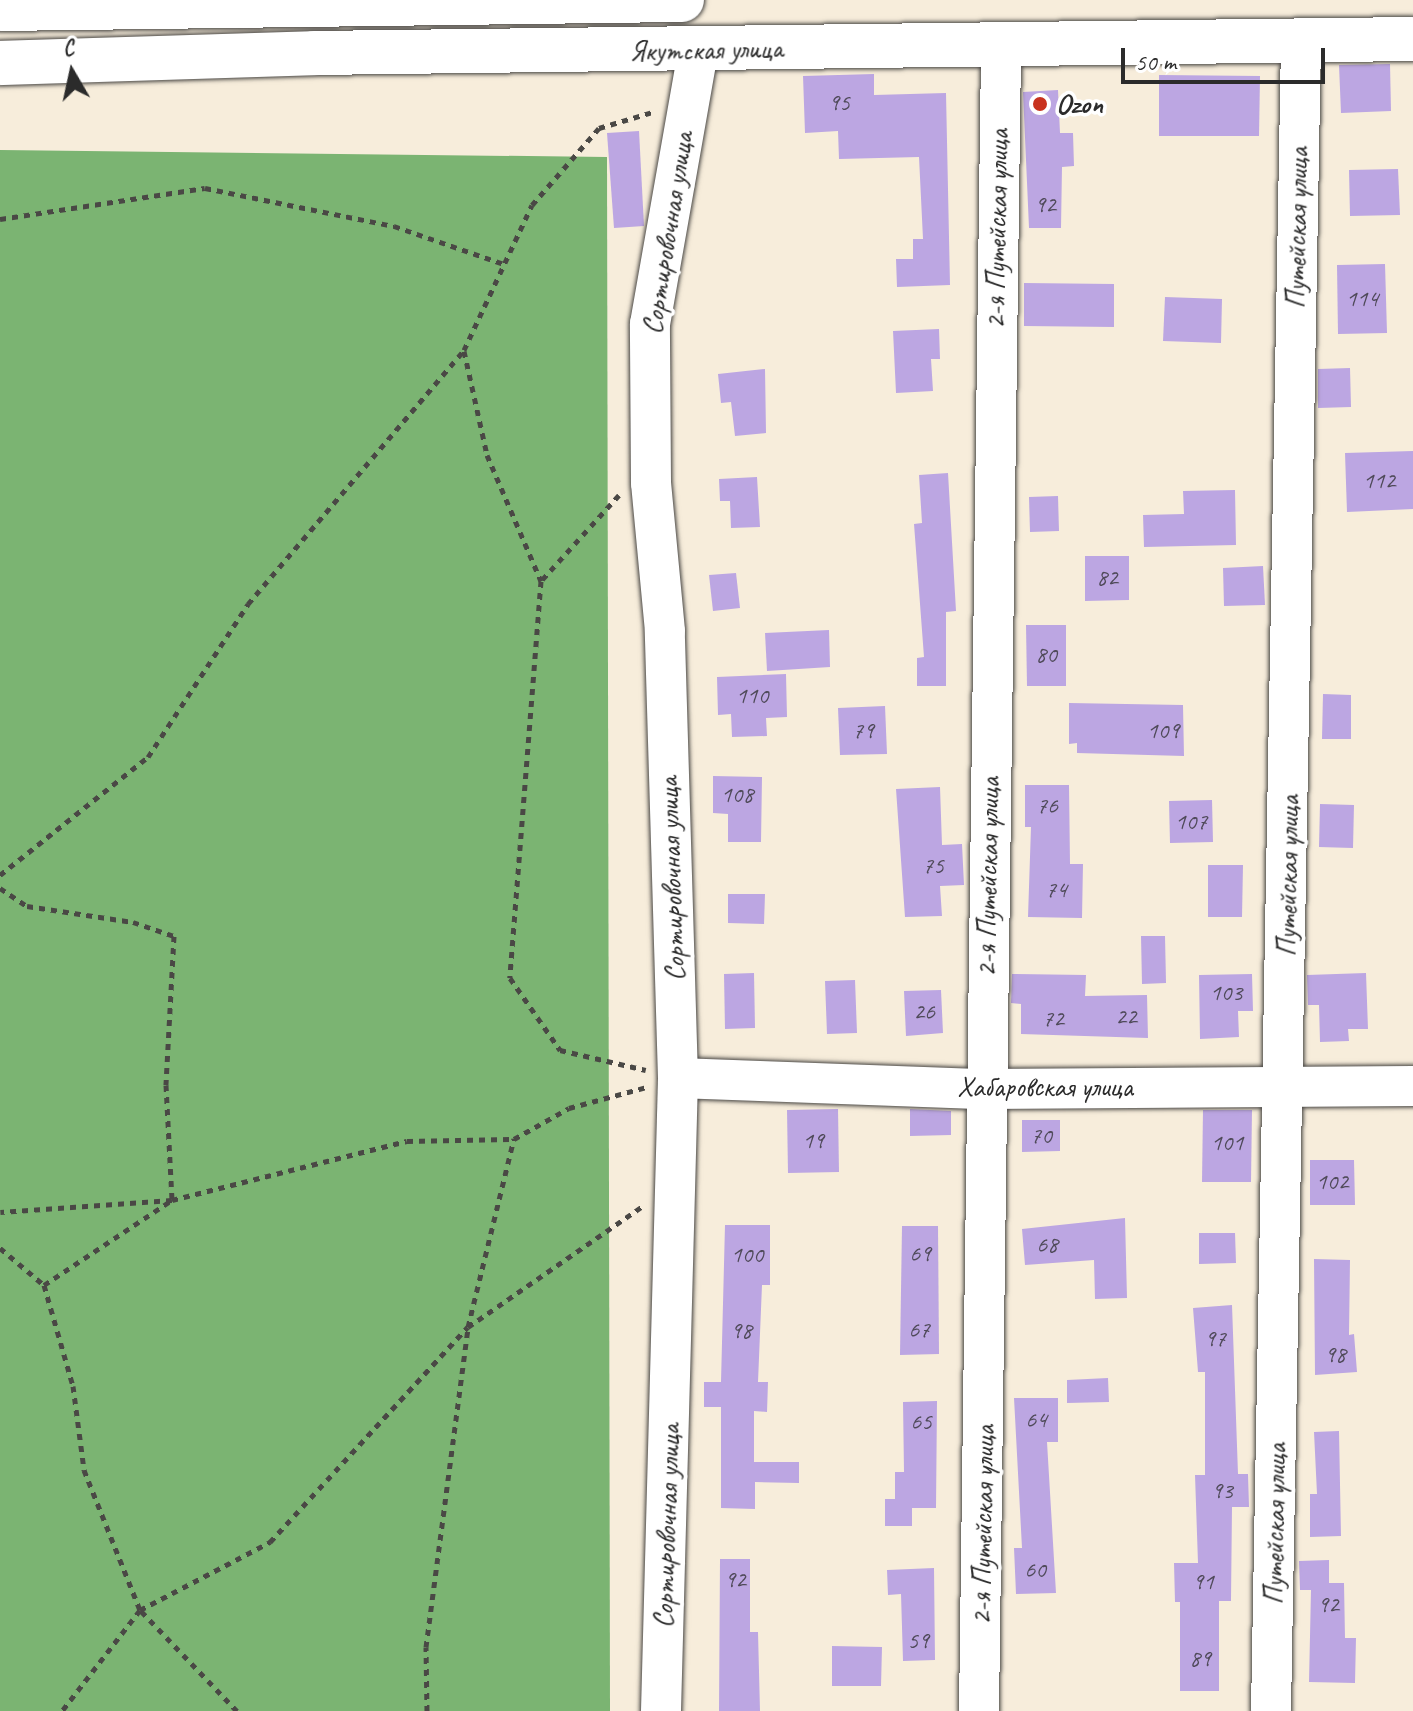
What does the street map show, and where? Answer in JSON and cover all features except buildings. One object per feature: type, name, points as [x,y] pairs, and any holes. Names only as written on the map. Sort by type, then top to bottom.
[{"type":"main road","name":"Якутская улица","points":[[0,9],[682,0]]},
{"type":"main road","name":"Якутская улица","points":[[0,63],[314,53],[696,65],[1001,43],[1413,39]]},
{"type":"street","name":"Путейская улица","points":[[1271,1711],[1285,1085],[1301,41]]},
{"type":"street","name":"2-я Путейская улица","points":[[979,1711],[1001,43]]},
{"type":"street","name":"Сортировочная улица","points":[[661,1711],[678,1182],[678,1078],[665,631],[651,483],[650,324],[696,65]]},
{"type":"street","name":"Хабаровская улица","points":[[678,1078],[985,1089],[1413,1086]]},
{"type":"path","points":[[0,875],[148,757],[248,604],[464,350],[532,205],[599,128],[672,106],[696,65]]},
{"type":"path","points":[[0,219],[205,188],[394,226],[504,264]]},
{"type":"path","points":[[464,350],[487,455],[541,581],[510,978],[560,1050],[678,1078]]},
{"type":"path","points":[[541,581],[631,483],[651,483]]},
{"type":"path","points":[[0,888],[27,906],[133,922],[174,936],[166,1085],[172,1200]]},
{"type":"path","points":[[0,1212],[172,1200],[407,1141],[514,1139],[569,1108],[678,1078]]},
{"type":"path","points":[[427,1711],[426,1647],[468,1327],[514,1139]]},
{"type":"path","points":[[62,1711],[140,1610],[270,1542],[468,1327],[678,1182]]},
{"type":"path","points":[[44,1285],[172,1200]]},
{"type":"path","points":[[0,1248],[44,1285],[73,1386],[84,1470],[140,1610],[237,1711]]},
{"type":"green space","points":[[0,150],[607,157],[610,1711],[0,1711]]},
{"type":"place","name":"Ozon","points":[[1040,104]]}]
